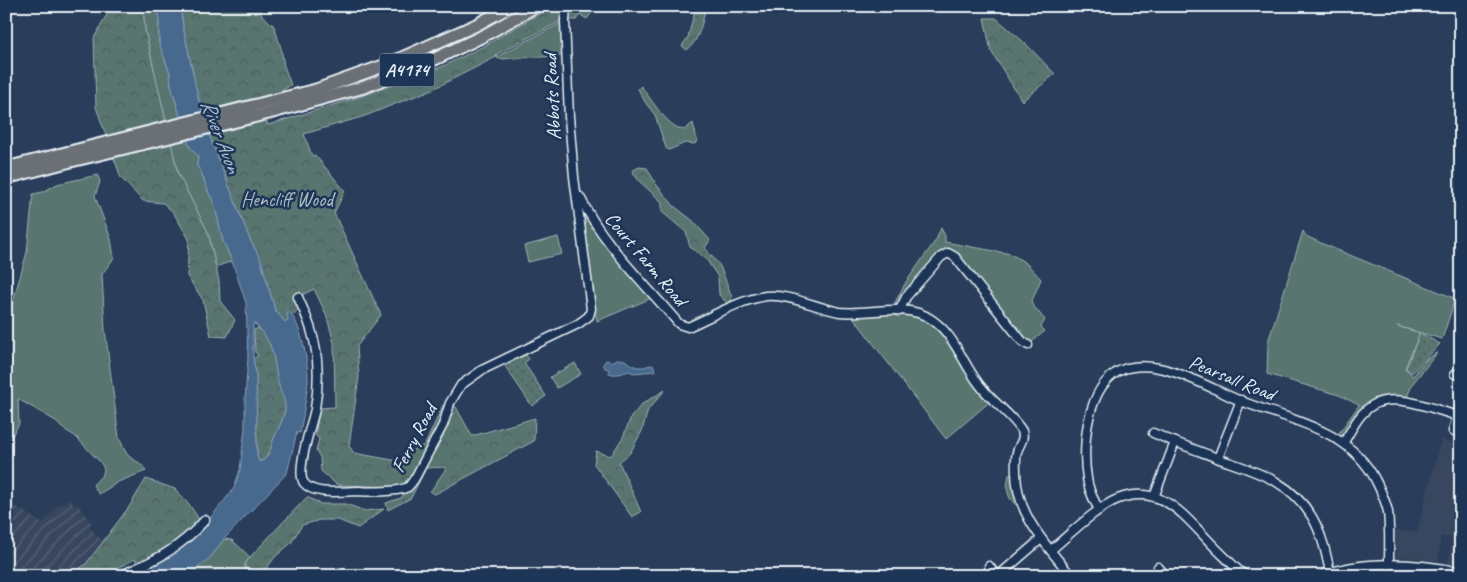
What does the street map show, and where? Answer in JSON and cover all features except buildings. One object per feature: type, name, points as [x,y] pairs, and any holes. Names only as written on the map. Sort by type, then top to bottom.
[{"type":"highway","name":"A4174","points":[[268,108],[386,65],[461,32],[511,6]]},
{"type":"highway","name":"A4174","points":[[11,172],[100,148],[268,108],[328,97],[394,76],[435,59],[485,35],[536,6]]},
{"type":"street","name":"Abbots Road","points":[[566,7],[568,108],[576,186]]},
{"type":"street","name":"Court Farm Road","points":[[576,186],[590,217],[631,268],[679,324],[684,327],[688,327],[740,303],[767,296],[796,300],[840,312],[898,311],[923,315],[938,324],[983,390],[1020,427],[1023,434],[1016,454],[1016,475],[1018,494],[1024,512],[1031,526],[1071,576]]},
{"type":"street","name":"Ferry Road","points":[[298,298],[312,332],[317,376],[315,407],[301,471],[302,481],[310,488],[331,493],[346,491],[378,492],[409,486],[443,425],[450,403],[461,385],[482,370],[578,324],[590,316],[591,309],[576,186]]},
{"type":"street","points":[[580,218],[582,216],[590,217]]},
{"type":"street","points":[[898,311],[906,297],[941,257],[948,253],[955,257],[1022,341],[1028,345]]},
{"type":"street","name":"Pearsall Road","points":[[1099,510],[1087,479],[1085,456],[1088,428],[1097,394],[1105,381],[1118,372],[1131,367],[1147,366],[1170,370],[1241,400],[1323,430],[1344,442],[1368,467],[1383,495],[1389,528],[1389,565]]},
{"type":"street","points":[[1218,458],[1241,400]]},
{"type":"street","points":[[1344,442],[1359,418],[1373,405],[1389,400],[1400,401],[1457,416]]},
{"type":"street","points":[[1453,431],[1461,404]]},
{"type":"street","points":[[1153,433],[1254,471],[1279,483],[1299,498],[1314,519],[1330,572]]},
{"type":"street","points":[[1154,497],[1175,442]]},
{"type":"street","points":[[1050,550],[1099,510],[1117,499],[1136,495],[1154,497],[1166,500],[1180,510],[1239,571],[1247,576]]},
{"type":"street","points":[[120,576],[170,552],[190,536],[205,520]]},
{"type":"street","points":[[989,566],[998,576],[1041,539]]},
{"type":"street","points":[[1321,576],[1353,566],[1415,566],[1461,572]]},
{"type":"street","points":[[1415,566],[1415,576]]},
{"type":"street","points":[[1158,567],[1166,576]]},
{"type":"shaded area","points":[[159,6],[180,6],[198,97],[212,143],[250,240],[260,258],[275,310],[285,322],[288,321],[287,311],[292,315],[296,323],[303,344],[308,382],[300,433],[297,432],[287,473],[224,539],[210,558],[187,576],[129,576],[159,563],[186,543],[207,522],[228,496],[234,488],[240,470],[245,428],[248,357],[246,303],[223,241],[213,198],[210,196],[197,166],[198,156],[188,143],[171,85],[170,73],[159,43]],"holes":[[[254,323],[261,330],[273,353],[285,406],[283,417],[268,454],[265,459],[259,462],[257,456],[256,375],[253,357]]]},
{"type":"shaded area","points":[[617,359],[625,360],[637,367],[654,366],[655,371],[609,373],[609,369],[605,368],[603,364],[606,360],[612,362]]},
{"type":"shaded area","points":[[1441,439],[1461,447],[1461,567],[1448,564],[1452,538],[1441,536],[1438,561],[1397,557],[1395,531],[1417,532]]},
{"type":"shaded area","points":[[71,498],[73,504],[78,505],[92,523],[89,527],[102,540],[86,564],[76,571],[70,572],[67,576],[6,576],[6,500],[43,524],[57,506]]},
{"type":"green space","points":[[110,6],[143,6],[145,30],[178,174],[208,232],[219,281],[220,301],[235,320],[227,337],[211,336],[203,300],[187,276],[189,239],[173,212],[163,203],[143,201],[121,178],[96,107],[94,38]]},
{"type":"green space","points":[[143,6],[159,6],[159,43],[170,73],[171,85],[188,143],[198,156],[197,166],[201,171],[210,196],[213,198],[223,241],[232,261],[216,267],[208,232],[178,174],[145,30]]},
{"type":"green space","name":"Hencliff Wood","points":[[180,6],[260,6],[261,14],[274,26],[291,85],[280,92],[259,97],[268,125],[365,95],[441,67],[484,46],[552,6],[568,6],[561,10],[561,21],[433,89],[365,116],[304,134],[312,156],[315,155],[345,191],[334,213],[381,315],[357,346],[359,377],[349,446],[354,453],[398,461],[416,448],[425,445],[443,405],[456,407],[472,436],[535,418],[534,441],[435,494],[430,492],[447,467],[426,468],[411,498],[388,510],[386,503],[401,498],[408,489],[402,487],[337,485],[321,471],[320,457],[316,451],[319,439],[315,435],[320,408],[335,407],[334,343],[326,314],[314,289],[298,297],[301,308],[285,322],[275,310],[260,258],[250,240],[212,143],[198,97]]},
{"type":"green space","points":[[568,6],[597,6],[587,19],[580,15],[576,20],[568,20]]},
{"type":"green space","points":[[696,6],[706,6],[698,36],[687,50],[682,46],[688,37]]},
{"type":"green space","points":[[984,18],[996,18],[1026,44],[1055,74],[1022,101],[991,51]]},
{"type":"green space","points":[[561,23],[562,56],[499,59],[496,57]]},
{"type":"green space","points":[[641,86],[665,118],[677,128],[684,130],[693,123],[697,140],[695,144],[685,143],[669,150],[666,148],[655,115],[638,89]]},
{"type":"green space","points":[[639,167],[647,168],[656,184],[674,206],[692,220],[710,240],[705,248],[720,266],[732,297],[730,306],[719,295],[718,277],[706,259],[690,247],[686,232],[662,212],[662,202],[639,181],[632,171]]},
{"type":"green space","points":[[98,175],[100,182],[95,196],[111,239],[114,258],[102,274],[105,330],[119,438],[127,454],[146,471],[118,482],[99,494],[93,485],[103,474],[104,469],[101,463],[75,436],[62,428],[54,420],[18,399],[19,424],[6,445],[6,326],[27,252],[33,194],[43,192],[57,184]]},
{"type":"green space","points":[[589,219],[652,298],[597,321],[582,222]]},
{"type":"green space","points":[[941,228],[945,236],[945,242],[1011,254],[1026,263],[1041,279],[1031,303],[1045,320],[1041,327],[1045,331],[1028,345],[948,253],[899,311],[917,313],[938,325],[993,399],[946,439],[853,317],[858,313],[895,311],[893,306],[906,282],[936,240]]},
{"type":"green space","points":[[1303,231],[1306,236],[1323,244],[1454,298],[1442,339],[1397,326],[1420,333],[1405,368],[1413,376],[1427,359],[1438,352],[1413,383],[1406,399],[1393,396],[1369,403],[1360,412],[1351,428],[1344,435],[1339,433],[1359,405],[1339,395],[1267,374],[1268,342]]},
{"type":"green space","points":[[558,237],[562,254],[528,262],[524,246]]},
{"type":"green space","points":[[258,328],[264,334],[271,347],[285,405],[283,417],[268,454],[258,462],[256,375],[253,359],[258,356],[255,352],[254,330]]},
{"type":"green space","points":[[1420,333],[1440,344],[1412,373],[1406,368]]},
{"type":"green space","points":[[525,354],[529,359],[524,363],[546,396],[532,406],[505,366]]},
{"type":"green space","points":[[575,363],[581,374],[557,388],[550,377]]},
{"type":"green space","points":[[665,390],[648,410],[642,431],[630,453],[619,462],[641,512],[632,517],[594,464],[596,451],[611,456],[623,437],[631,417],[642,404]]},
{"type":"green space","points":[[1009,475],[1013,475],[1018,502],[1016,505],[1010,499],[1007,488]]},
{"type":"green space","points":[[146,479],[175,489],[191,507],[200,521],[181,540],[161,555],[138,565],[135,559],[117,568],[119,574],[115,576],[67,576],[70,572],[76,571],[86,564],[129,507]]},
{"type":"green space","points":[[307,497],[321,504],[346,504],[365,511],[384,509],[358,528],[338,520],[320,520],[302,525],[291,543],[275,557],[264,572],[267,576],[246,576],[245,564],[251,556]]},
{"type":"green space","points":[[224,539],[232,540],[250,557],[245,564],[246,576],[187,576],[210,558]]},
{"type":"green space","points":[[1426,570],[1461,575],[1461,576],[1419,576]]},
{"type":"water label","name":"River Avon","points":[[221,136]]}]
